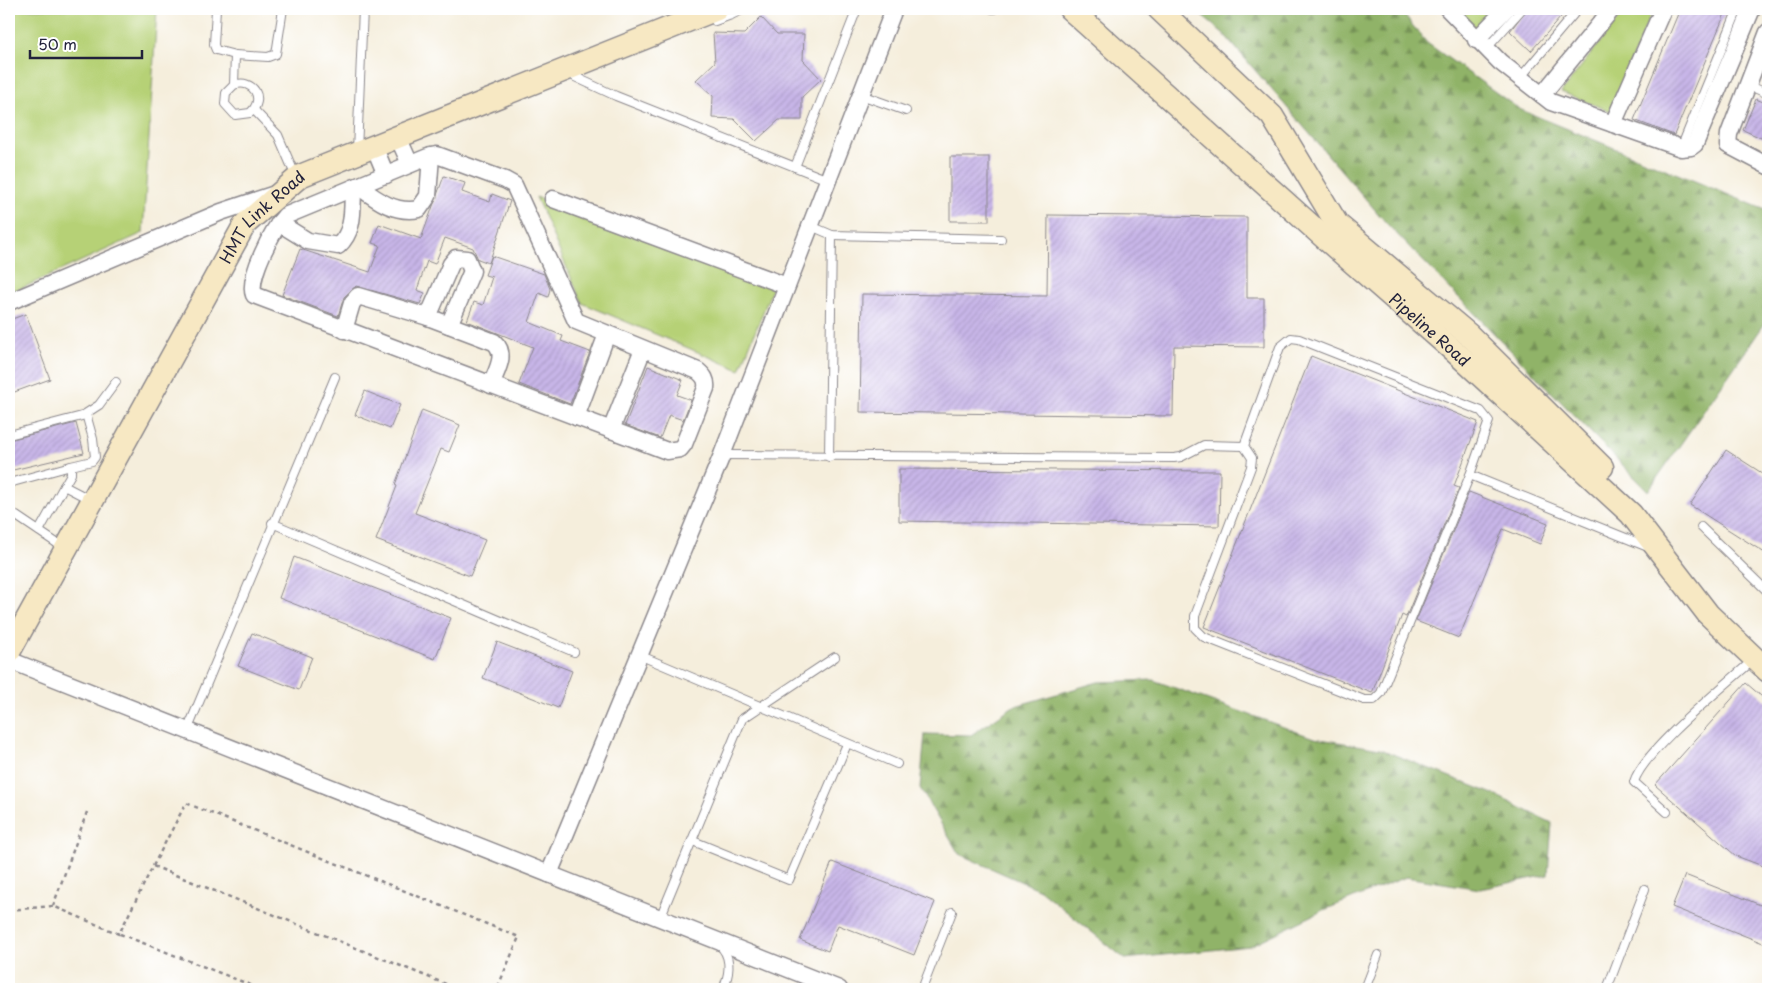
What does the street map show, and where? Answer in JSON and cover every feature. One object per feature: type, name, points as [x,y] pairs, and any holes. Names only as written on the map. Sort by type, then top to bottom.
[{"type":"main road","name":"Pipeline Road","points":[[1070,9],[1572,458],[1631,514],[1661,552],[1700,591]]},
{"type":"main road","name":"Pipeline Road","points":[[1159,9],[1272,116],[1337,224],[1469,336],[1661,525],[1700,591],[1708,614],[1764,657]]},
{"type":"main road","name":"HMT Link Road","points":[[9,652],[245,224],[289,185],[365,150],[709,18]]},
{"type":"street","points":[[549,874],[722,455],[894,9]]},
{"type":"street","points":[[1448,9],[1481,44],[1519,78],[1551,102],[1681,148],[1691,147],[1695,144],[1752,9]]},
{"type":"street","points":[[1481,44],[1506,9]]},
{"type":"street","points":[[1542,95],[1612,9]]},
{"type":"street","points":[[1616,125],[1663,9]]},
{"type":"street","points":[[1768,32],[1729,134],[1728,146],[1768,166]]},
{"type":"street","points":[[398,137],[410,164]]},
{"type":"street","points":[[365,150],[386,175]]},
{"type":"street","points":[[356,187],[382,204],[408,211],[420,208],[428,196],[431,156]]},
{"type":"street","points":[[431,156],[445,156],[514,185],[576,321],[584,326],[698,371],[703,375],[707,381],[706,388],[684,444],[674,452],[576,417],[254,295],[252,284],[274,230],[292,212],[431,156]]},
{"type":"street","points":[[9,302],[289,185]]},
{"type":"street","points":[[279,223],[308,241],[338,246],[345,240],[352,223],[356,187]]},
{"type":"street","points":[[553,199],[787,286]]},
{"type":"street","points":[[428,317],[450,264],[456,258],[467,259],[472,271],[449,325]]},
{"type":"street","points":[[344,330],[352,303],[358,296],[428,317],[494,342],[499,346],[501,357],[491,385]]},
{"type":"street","points":[[576,417],[607,334]]},
{"type":"street","points":[[611,430],[643,349]]},
{"type":"street","points":[[9,660],[839,989]]},
{"type":"lane","points":[[216,9],[214,45],[216,50],[235,55],[272,57],[276,54],[283,9]]},
{"type":"lane","points":[[363,9],[365,150]]},
{"type":"lane","points":[[709,18],[744,9]]},
{"type":"lane","points":[[795,167],[857,9]]},
{"type":"lane","points":[[1481,44],[1522,9]]},
{"type":"lane","points":[[1519,78],[1578,9]]},
{"type":"lane","points":[[1616,125],[1670,9]]},
{"type":"lane","points":[[1681,148],[1738,9]]},
{"type":"lane","points":[[654,44],[575,76],[616,96],[828,180]]},
{"type":"lane","points":[[234,85],[235,55]]},
{"type":"lane","points":[[245,83],[254,89],[258,99],[254,110],[240,116],[228,108],[225,98],[226,93],[234,85],[245,83]]},
{"type":"lane","points":[[1748,85],[1768,94]]},
{"type":"lane","points":[[861,95],[906,111]]},
{"type":"lane","points":[[254,110],[278,135],[289,185]]},
{"type":"lane","points":[[810,226],[832,235],[1001,239]]},
{"type":"lane","points":[[829,457],[832,235]]},
{"type":"lane","points":[[1291,338],[1299,339],[1487,415],[1489,426],[1470,475],[1381,693],[1374,700],[1369,701],[1204,637],[1195,628],[1195,616],[1251,468],[1252,458],[1244,446],[1280,347],[1291,338]]},
{"type":"lane","points":[[187,731],[272,523],[335,377]]},
{"type":"lane","points":[[9,435],[86,414],[99,405],[116,382]]},
{"type":"lane","points":[[9,483],[92,461],[95,458],[93,439],[86,414]]},
{"type":"lane","points":[[722,455],[1174,458],[1204,445],[1244,446]]},
{"type":"lane","points":[[39,531],[70,474],[71,466]]},
{"type":"lane","points":[[1470,475],[1627,540],[1661,552]]},
{"type":"lane","points":[[64,486],[93,501]]},
{"type":"lane","points":[[9,511],[66,549]]},
{"type":"lane","points":[[272,523],[574,652]]},
{"type":"lane","points":[[1701,527],[1768,592]]},
{"type":"lane","points":[[639,656],[897,764]]},
{"type":"lane","points":[[660,918],[742,720],[835,657]]},
{"type":"lane","points":[[1667,812],[1634,782],[1636,774],[1651,754],[1764,657]]},
{"type":"lane","points":[[693,841],[789,880],[846,744]]},
{"type":"lane","points":[[1606,989],[1645,888]]},
{"type":"lane","points":[[922,989],[952,912]]},
{"type":"lane","points":[[712,939],[723,949],[727,957],[728,975],[724,986],[740,989]]},
{"type":"lane","points":[[1365,989],[1378,955]]},
{"type":"path","points":[[119,934],[186,803],[519,937],[497,989]]},
{"type":"path","points":[[53,906],[87,812]]},
{"type":"path","points":[[153,866],[458,989]]},
{"type":"path","points":[[9,910],[53,906],[260,989]]},
{"type":"green space","points":[[9,9],[157,9],[143,233],[9,294]]},
{"type":"green space","points":[[1193,9],[1399,9],[1427,43],[1519,109],[1768,211],[1768,319],[1648,491],[1388,225],[1223,33]]},
{"type":"green space","points":[[1454,9],[1500,9],[1476,34]]},
{"type":"green space","points":[[1626,9],[1653,9],[1610,111],[1561,92]]},
{"type":"green space","points":[[536,197],[773,287],[740,370],[582,303]]},
{"type":"green space","points":[[1153,680],[1314,738],[1380,749],[1493,794],[1552,823],[1548,875],[1480,889],[1406,877],[1324,910],[1250,946],[1125,959],[1040,890],[959,854],[920,788],[925,734],[971,735],[1012,707],[1098,682]]},
{"type":"building","points":[[1527,9],[1568,9],[1531,51],[1510,31]]},
{"type":"building","points":[[1680,9],[1727,9],[1674,135],[1634,120]]},
{"type":"building","points":[[761,17],[777,34],[804,34],[803,60],[821,79],[802,97],[802,120],[779,120],[756,141],[734,119],[712,118],[713,96],[696,80],[715,62],[713,33],[744,34]]},
{"type":"building","points":[[1756,99],[1768,104],[1768,141],[1743,130]]},
{"type":"building","points":[[950,157],[989,157],[989,221],[950,221]]},
{"type":"building","points":[[444,176],[465,183],[462,192],[490,202],[492,194],[510,201],[489,263],[478,259],[473,248],[445,238],[435,264],[427,261],[417,290],[425,293],[420,304],[356,286],[344,297],[338,316],[282,295],[300,249],[370,272],[380,245],[372,243],[379,224],[421,239]]},
{"type":"building","points":[[1048,215],[1247,217],[1247,298],[1264,298],[1264,347],[1174,346],[1173,416],[860,412],[862,294],[1047,296]]},
{"type":"building","points":[[492,256],[544,274],[550,289],[548,297],[539,293],[529,322],[563,336],[561,341],[590,352],[570,404],[519,384],[533,347],[467,321],[474,302],[483,305],[492,277],[485,275]]},
{"type":"building","points":[[26,314],[50,379],[9,394],[9,320]]},
{"type":"building","points":[[1311,356],[1478,422],[1454,486],[1459,488],[1406,617],[1402,615],[1372,693],[1204,627]]},
{"type":"building","points":[[648,366],[683,380],[677,395],[691,400],[683,420],[669,415],[660,438],[625,425]]},
{"type":"building","points":[[365,391],[400,405],[390,429],[355,415]]},
{"type":"building","points":[[422,410],[460,425],[449,452],[441,449],[415,513],[485,540],[470,576],[376,540],[397,486],[395,485]]},
{"type":"building","points":[[76,423],[84,453],[9,471],[9,440]]},
{"type":"building","points":[[1726,450],[1768,477],[1768,555],[1690,505]]},
{"type":"building","points":[[899,469],[1220,471],[1219,526],[899,521]]},
{"type":"building","points":[[1469,492],[1548,523],[1540,544],[1503,529],[1459,638],[1416,621]]},
{"type":"building","points":[[294,557],[451,618],[435,659],[279,598]]},
{"type":"building","points":[[252,633],[312,657],[299,690],[238,666]]},
{"type":"building","points":[[497,642],[572,671],[558,708],[483,678]]},
{"type":"building","points":[[1746,683],[1768,702],[1768,868],[1736,856],[1655,785]]},
{"type":"building","points":[[832,862],[935,902],[914,955],[838,925],[828,951],[800,940]]},
{"type":"building","points":[[1685,875],[1768,908],[1768,945],[1672,907]]}]
